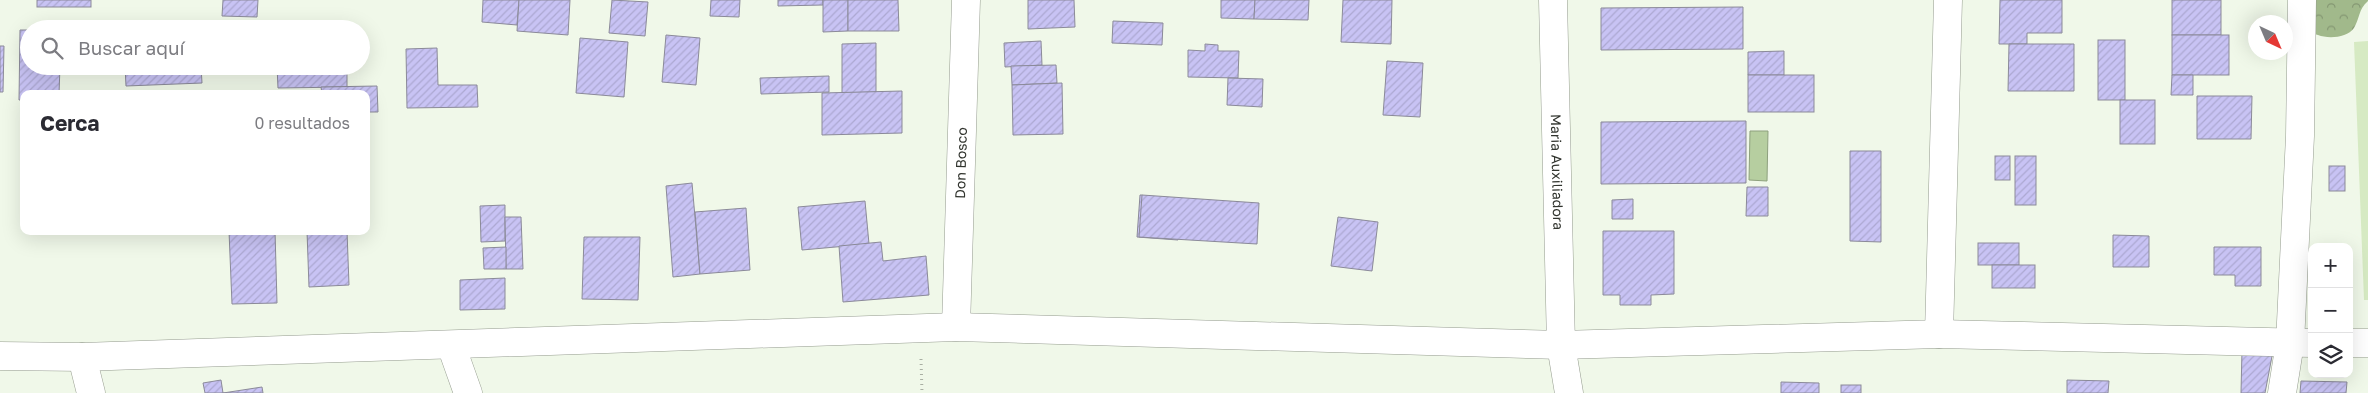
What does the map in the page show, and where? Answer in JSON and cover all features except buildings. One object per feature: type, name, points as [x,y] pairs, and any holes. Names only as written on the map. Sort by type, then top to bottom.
[{"type":"street","name":"Don Bosco","points":[[956,327],[966,0]]},
{"type":"street","name":"Maria Auxiliadora","points":[[1554,0],[1561,345],[1568,393]]},
{"type":"street","points":[[1939,334],[1948,0]]},
{"type":"street","points":[[2282,393],[2301,343],[2300,136],[2302,0]]},
{"type":"street","points":[[0,356],[82,357],[956,327],[1561,345],[1939,334],[2301,343]]},
{"type":"street","points":[[2353,343],[2368,343]]},
{"type":"street","points":[[451,345],[468,393]]},
{"type":"street","points":[[82,357],[91,393]]},
{"type":"shaded area","points":[[2368,41],[2368,300],[2364,300],[2354,42]]},
{"type":"shaded area","points":[[1750,131],[1768,131],[1767,181],[1749,180]]},
{"type":"green space","points":[[2312,0],[2368,1],[2362,8],[2351,31],[2342,36],[2332,37],[2313,33],[2305,26]]}]
